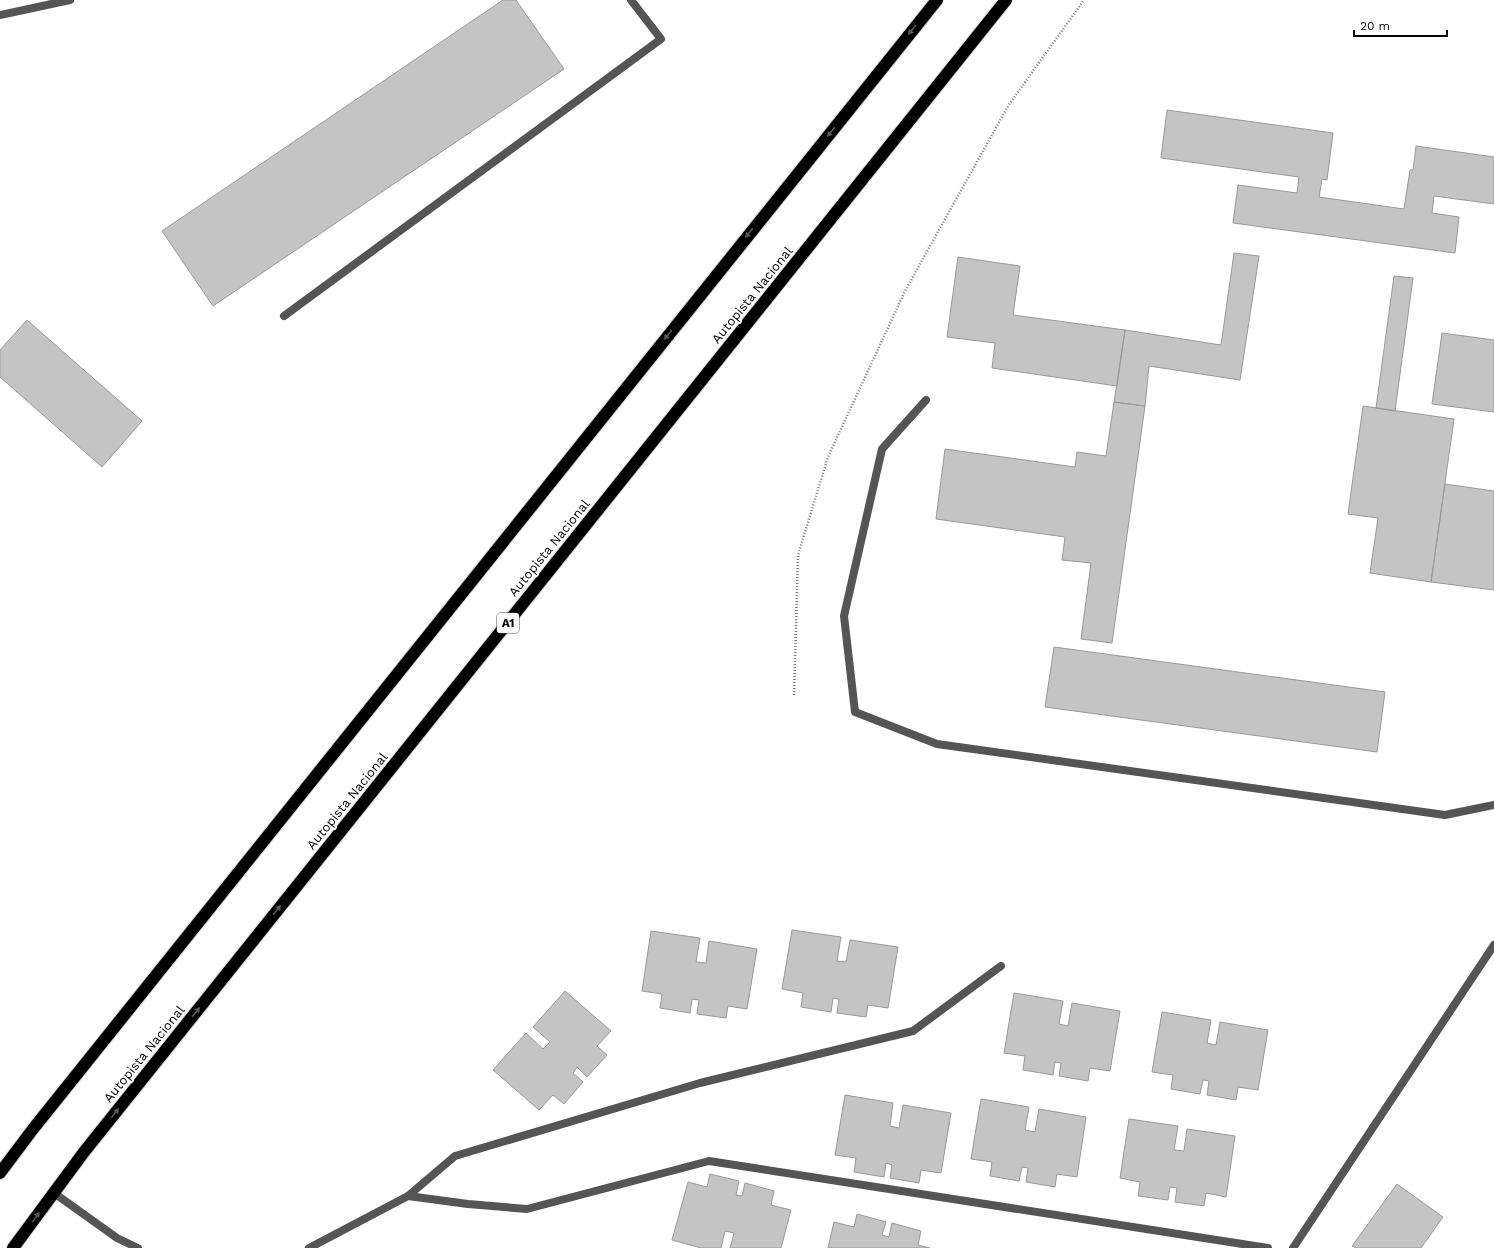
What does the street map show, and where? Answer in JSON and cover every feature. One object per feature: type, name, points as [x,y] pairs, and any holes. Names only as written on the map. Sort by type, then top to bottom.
[{"type":"highway","points":[[0,1173],[33,1129],[936,0]]},
{"type":"highway","name":"Autopista Nacional","points":[[13,1248],[84,1152],[1006,0]]},
{"type":"street","points":[[0,15],[70,0]]},
{"type":"street","points":[[284,316],[660,39],[631,0]]},
{"type":"street","points":[[926,400],[882,449],[844,616],[855,712],[937,744],[1445,815],[1494,805]]},
{"type":"street","points":[[1293,1248],[1494,945]]},
{"type":"street","points":[[309,1248],[408,1196],[455,1156],[700,1083],[913,1031],[1001,966]]},
{"type":"street","points":[[408,1196],[468,1204],[527,1209],[709,1160],[1268,1248]]},
{"type":"street","points":[[54,1193],[116,1238],[138,1248]]},
{"type":"path","points":[[794,695],[798,555],[828,457],[905,291],[1000,120],[1008,106],[1084,0]]},
{"type":"building","points":[[503,0],[516,0],[564,69],[213,306],[162,231]]},
{"type":"building","points":[[1167,110],[1333,133],[1327,180],[1322,179],[1319,197],[1404,209],[1410,170],[1413,170],[1416,146],[1494,157],[1494,204],[1434,196],[1432,213],[1459,217],[1455,253],[1233,223],[1238,185],[1297,193],[1299,177],[1161,158]]},
{"type":"building","points":[[1234,253],[1259,256],[1240,380],[1149,366],[1145,406],[1114,402],[1125,330],[1221,345]]},
{"type":"building","points":[[958,257],[1020,266],[1013,315],[1125,330],[1117,386],[992,368],[995,343],[947,337]]},
{"type":"building","points":[[1394,276],[1413,278],[1395,411],[1376,408]]},
{"type":"building","points":[[27,320],[142,421],[102,467],[0,377],[0,350]]},
{"type":"building","points":[[1442,333],[1494,340],[1494,412],[1432,404]]},
{"type":"building","points":[[1114,402],[1145,406],[1112,643],[1081,639],[1091,563],[1062,560],[1065,537],[936,519],[945,449],[1075,467],[1077,452],[1106,456]]},
{"type":"building","points":[[1363,406],[1454,419],[1431,582],[1370,573],[1378,518],[1348,514]]},
{"type":"building","points":[[1445,484],[1494,491],[1494,590],[1431,582]]},
{"type":"building","points":[[1054,647],[1385,692],[1377,752],[1045,707]]},
{"type":"building","points":[[792,930],[841,937],[837,961],[846,962],[850,940],[898,947],[888,1008],[868,1005],[866,1017],[837,1013],[839,999],[833,998],[831,1012],[801,1007],[803,993],[782,989]]},
{"type":"building","points":[[651,931],[700,938],[696,962],[706,963],[709,941],[757,949],[747,1009],[728,1006],[726,1018],[697,1014],[699,1000],[692,999],[690,1013],[660,1008],[662,994],[642,991]]},
{"type":"building","points":[[565,991],[611,1031],[597,1046],[607,1055],[587,1077],[577,1067],[573,1073],[583,1082],[564,1104],[553,1095],[539,1110],[493,1070],[526,1033],[543,1049],[550,1042],[533,1027]]},
{"type":"building","points":[[1014,993],[1063,1001],[1059,1024],[1068,1026],[1072,1003],[1120,1011],[1110,1071],[1090,1068],[1088,1081],[1059,1076],[1061,1063],[1055,1062],[1053,1075],[1023,1070],[1025,1056],[1004,1053]]},
{"type":"building","points":[[1162,1012],[1211,1020],[1207,1043],[1216,1045],[1220,1022],[1268,1030],[1258,1090],[1238,1087],[1236,1100],[1207,1095],[1209,1081],[1203,1080],[1200,1094],[1171,1089],[1173,1075],[1152,1072]]},
{"type":"building","points":[[845,1095],[893,1103],[890,1126],[899,1128],[903,1105],[951,1113],[941,1173],[921,1170],[919,1183],[890,1178],[892,1165],[886,1163],[884,1177],[854,1172],[856,1158],[835,1155]]},
{"type":"building","points":[[981,1099],[1029,1107],[1025,1130],[1035,1132],[1039,1109],[1086,1117],[1077,1177],[1057,1174],[1055,1187],[1026,1182],[1028,1168],[1022,1167],[1019,1181],[990,1176],[992,1162],[971,1159]]},
{"type":"building","points":[[1129,1119],[1178,1126],[1174,1150],[1184,1151],[1187,1129],[1235,1136],[1226,1197],[1206,1193],[1204,1206],[1175,1202],[1177,1188],[1170,1187],[1168,1200],[1138,1196],[1140,1182],[1120,1178]]},
{"type":"building","points":[[710,1174],[739,1181],[736,1195],[742,1196],[745,1183],[774,1191],[771,1205],[791,1210],[781,1248],[730,1248],[734,1233],[725,1231],[721,1248],[701,1248],[672,1240],[688,1182],[707,1187]]},
{"type":"building","points":[[1397,1184],[1443,1217],[1421,1248],[1356,1248],[1352,1246]]},
{"type":"building","points":[[857,1214],[886,1222],[882,1235],[889,1237],[892,1223],[921,1231],[918,1245],[930,1248],[828,1248],[834,1222],[854,1227]]}]
